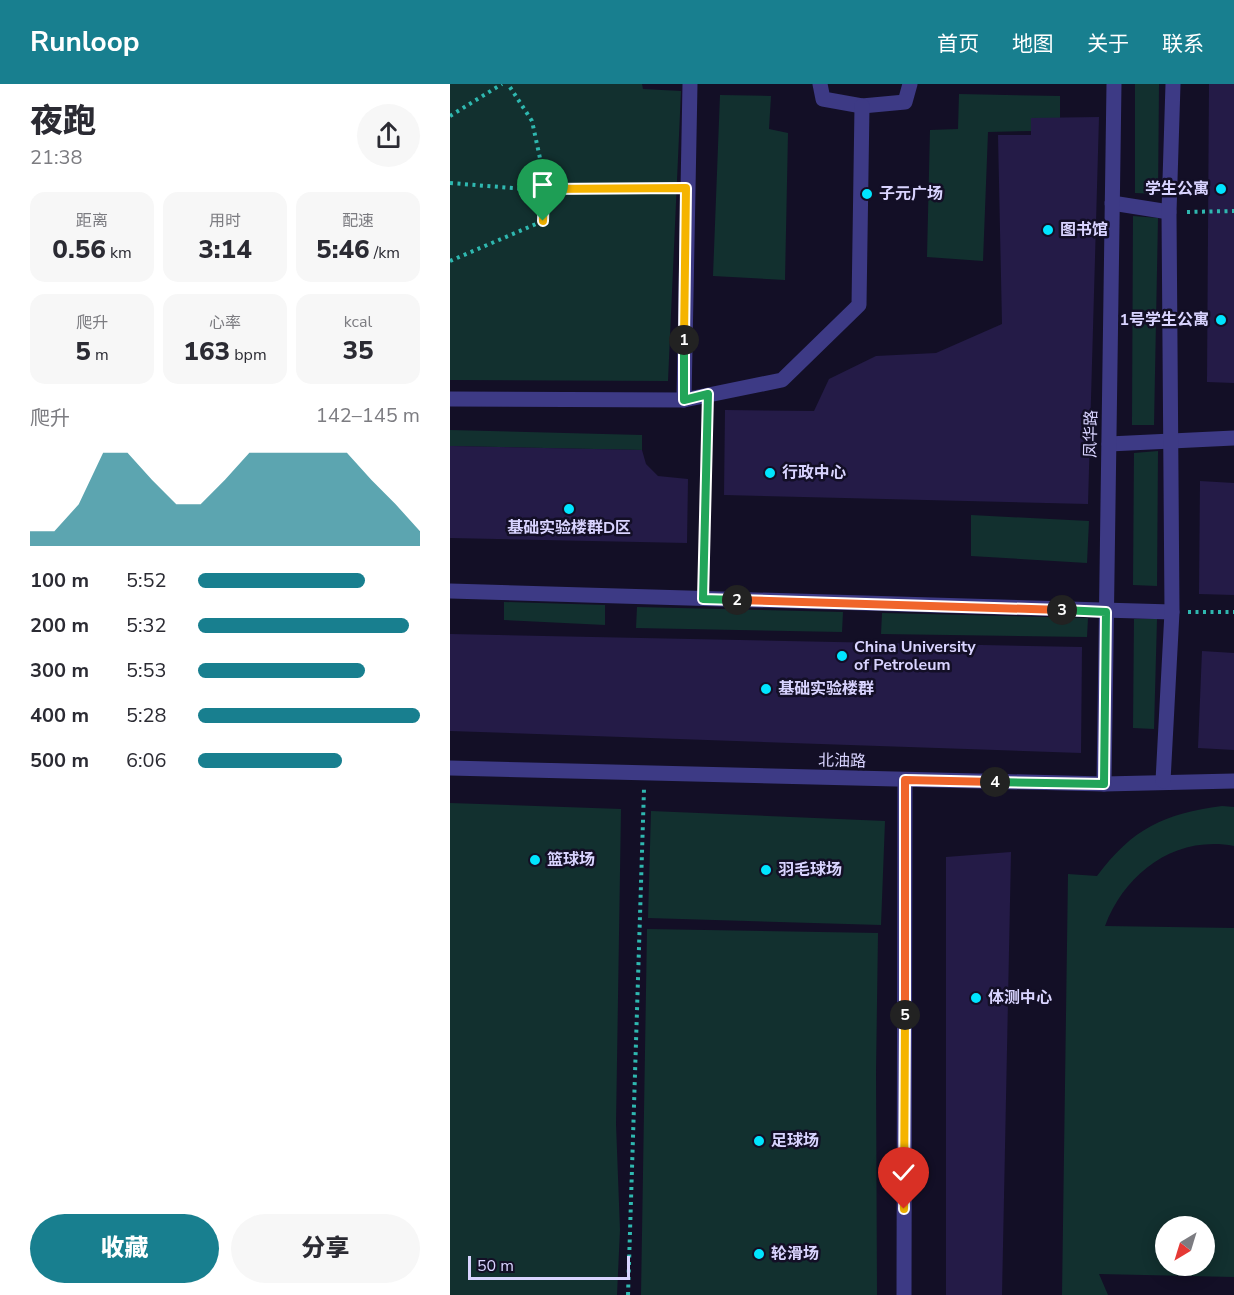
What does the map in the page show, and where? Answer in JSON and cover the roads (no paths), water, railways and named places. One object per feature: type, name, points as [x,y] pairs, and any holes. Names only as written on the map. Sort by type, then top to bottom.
[{"type":"street","points":[[684,400],[686,188],[690,84]]},
{"type":"street","points":[[820,84],[823,99],[862,106],[905,102],[910,84]]},
{"type":"street","name":"凤华路","points":[[1104,784],[1114,84]]},
{"type":"street","points":[[1163,781],[1172,612],[1169,212],[1173,84]]},
{"type":"street","points":[[450,399],[684,400],[782,380],[859,305],[862,106]]},
{"type":"street","points":[[1112,203],[1169,212]]},
{"type":"street","points":[[1108,444],[1234,438]]},
{"type":"street","points":[[450,591],[1106,612],[1172,612]]},
{"type":"street","name":"北油路","points":[[450,768],[1104,784],[1234,781]]},
{"type":"street","points":[[904,1295],[905,780]]},
{"type":"place","name":"学生公寓","points":[[1221,189]]},
{"type":"place","name":"子元广场","points":[[867,194]]},
{"type":"place","name":"图书馆","points":[[1048,230]]},
{"type":"place","name":"1号学生公寓","points":[[1221,320]]},
{"type":"place","name":"行政中心","points":[[770,473]]},
{"type":"place","name":"基础实验楼群D区","points":[[569,509]]},
{"type":"place","name":"China University of Petroleum","points":[[842,656]]},
{"type":"place","name":"基础实验楼群","points":[[766,689]]},
{"type":"place","name":"篮球场","points":[[535,860]]},
{"type":"place","name":"羽毛球场","points":[[766,870]]},
{"type":"place","name":"体测中心","points":[[976,998]]},
{"type":"place","name":"足球场","points":[[759,1141]]},
{"type":"place","name":"轮滑场","points":[[759,1254]]}]
